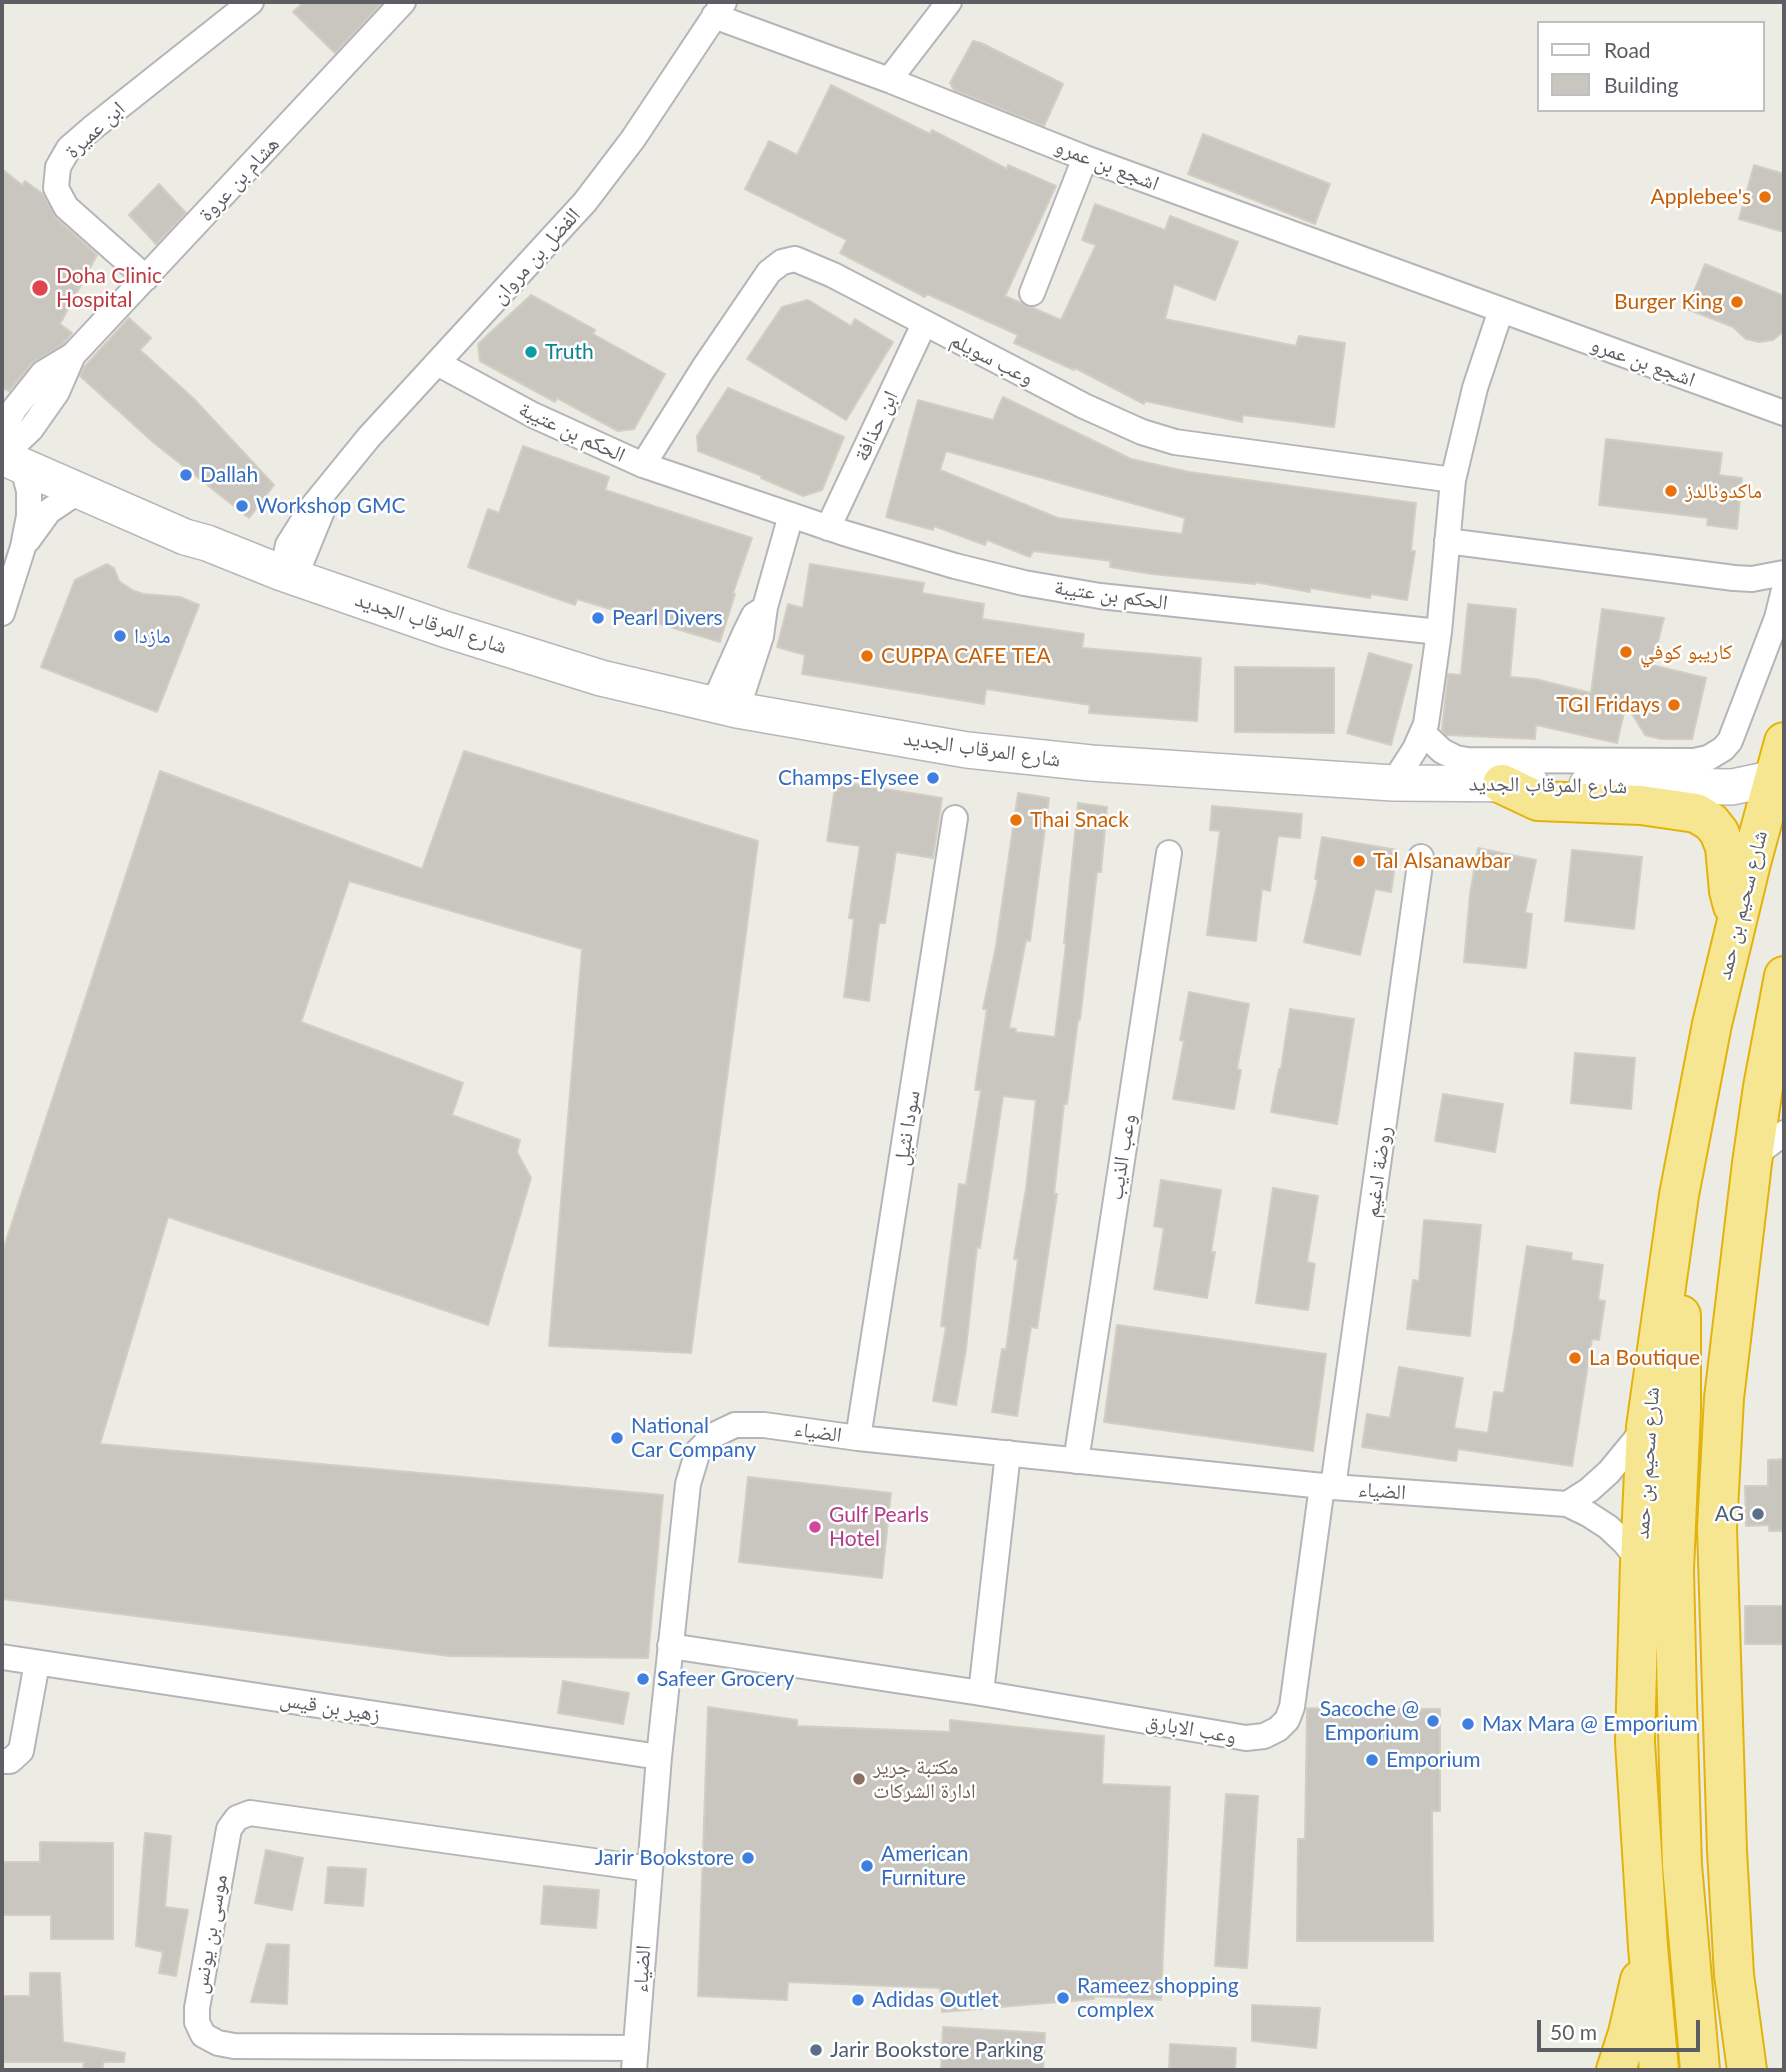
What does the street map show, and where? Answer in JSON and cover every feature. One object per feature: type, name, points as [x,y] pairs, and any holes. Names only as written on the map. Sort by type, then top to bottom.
[{"type":"highway","name":"شارع سحيم بن حمد","points":[[1659,2070],[1635,1742],[1646,1427],[1670,1255],[1712,1024],[1737,919],[1779,778],[1784,742]]},
{"type":"highway","points":[[1502,784],[1538,801],[1641,805],[1696,813],[1711,822],[1725,847],[1728,891],[1737,919]]},
{"type":"highway","points":[[1746,2070],[1734,1975],[1726,1838],[1717,1528],[1724,1398],[1752,1163],[1774,1097],[1784,975]]},
{"type":"highway","points":[[1670,1255],[1679,1291],[1682,1332],[1674,1570],[1681,1838],[1700,2070]]},
{"type":"highway","points":[[1616,2070],[1648,1947]]},
{"type":"highway","points":[[1734,1975],[1757,2042],[1772,2070]]},
{"type":"street","name":"ابن عميرة","points":[[146,278],[66,206],[56,188],[58,167],[69,148],[91,129],[251,2]]},
{"type":"street","name":"هشام بن عروة","points":[[23,547],[30,503],[9,451],[8,426],[15,408],[43,373],[74,355],[403,2]]},
{"type":"street","points":[[889,79],[949,2]]},
{"type":"street","name":"اشجع بن عمرو","points":[[719,9],[1085,158],[1784,413]]},
{"type":"street","name":"الفضل بن مروان","points":[[286,574],[288,545],[307,514],[369,437],[585,202],[633,139],[719,9]]},
{"type":"street","points":[[1032,293],[1085,158]]},
{"type":"street","name":"وعب سويلم","points":[[643,465],[695,380],[769,272],[782,261],[795,259],[808,262],[1084,406],[1153,436],[1175,442],[1453,480]]},
{"type":"street","points":[[1393,783],[1423,733],[1429,711],[1453,480],[1463,430],[1501,310]]},
{"type":"street","name":"ابن حذافة","points":[[828,528],[925,324]]},
{"type":"street","name":"الحكم بن عتيبة","points":[[438,363],[533,415],[643,465],[828,528],[955,566],[1075,592],[1439,632]]},
{"type":"street","name":"شارع المرقاب الجديد","points":[[9,451],[82,493],[174,533],[286,574],[444,629],[601,678],[725,707],[967,750],[1091,762],[1393,783],[1732,787],[1779,778]]},
{"type":"street","name":"شارع المرقاب الجديد","points":[[9,451],[189,527],[207,543]]},
{"type":"street","points":[[2,613],[23,547],[49,511],[59,503],[82,493]]},
{"type":"street","points":[[725,707],[761,636],[765,607],[791,515]]},
{"type":"street","points":[[1447,541],[1734,578],[1752,579],[1784,573]]},
{"type":"street","points":[[1734,578],[1765,602],[1777,618]]},
{"type":"street","points":[[1423,733],[1442,751],[1467,760],[1694,761],[1708,758],[1730,741],[1777,618],[1784,590]]},
{"type":"street","name":"سودا نثيل","points":[[858,1438],[956,818]]},
{"type":"street","name":"وعب الذيب","points":[[1076,1461],[1169,853]]},
{"type":"street","name":"روضة ادغيم","points":[[1327,1487],[1422,857]]},
{"type":"street","points":[[1752,1163],[1763,1149],[1784,1133]]},
{"type":"street","name":"الضياء","points":[[635,2059],[659,1756],[688,1484],[698,1451],[714,1435],[735,1425],[764,1424],[858,1438],[1327,1487],[1567,1504],[1608,1527],[1640,1562]]},
{"type":"street","points":[[1567,1504],[1589,1490],[1609,1472],[1646,1427]]},
{"type":"street","points":[[981,1693],[1008,1453]]},
{"type":"street","name":"وعب الابارق","points":[[670,1646],[981,1693],[1247,1738],[1264,1736],[1278,1729],[1287,1720],[1292,1707],[1327,1487]]},
{"type":"street","name":"زهير بن قيس","points":[[2,1657],[659,1756]]},
{"type":"street","points":[[2,1761],[10,1761],[21,1751],[37,1663]]},
{"type":"street","name":"موسى بن يونس","points":[[635,2059],[234,2046],[218,2043],[203,2035],[197,2022],[197,2008],[229,1829],[237,1818],[250,1812],[650,1869]]},
{"type":"building","points":[[304,2],[383,2],[335,53],[293,12]]},
{"type":"building","points":[[973,41],[1063,84],[1044,126],[954,90],[950,83]]},
{"type":"building","points":[[831,85],[930,134],[932,130],[1007,169],[1008,165],[1056,186],[1005,296],[1061,320],[1096,245],[1082,240],[1095,204],[1165,230],[1170,216],[1238,242],[1215,300],[1174,284],[1165,319],[1296,346],[1299,336],[1345,343],[1334,427],[1243,415],[1242,422],[1145,401],[1144,404],[1075,368],[1074,370],[1014,343],[1018,335],[927,294],[925,297],[840,253],[847,240],[745,189],[769,141],[797,155]]},
{"type":"building","points":[[1203,134],[1330,184],[1315,224],[1188,174]]},
{"type":"building","name":"Applebee's","points":[[1754,165],[1784,174],[1784,232],[1739,219]]},
{"type":"building","name":"Doha Clinic Hospital","points":[[2,169],[22,185],[25,181],[43,194],[56,218],[97,255],[60,324],[72,333],[63,344],[32,363],[9,391],[2,388]]},
{"type":"building","points":[[159,184],[186,213],[156,244],[129,215]]},
{"type":"building","name":"Burger King","points":[[1705,264],[1784,296],[1784,331],[1773,340],[1759,342],[1746,339],[1733,327],[1687,309]]},
{"type":"building","points":[[531,295],[595,330],[593,334],[665,374],[634,429],[618,431],[557,398],[555,402],[480,361],[478,344]]},
{"type":"building","points":[[808,300],[851,326],[855,319],[893,342],[846,420],[747,359],[782,307]]},
{"type":"building","points":[[129,318],[151,338],[140,350],[194,399],[274,485],[249,518],[154,443],[80,376],[84,367]]},
{"type":"building","points":[[728,388],[844,437],[822,490],[803,496],[761,478],[762,476],[698,451],[697,436]]},
{"type":"building","points":[[1003,397],[1131,459],[1189,472],[1416,503],[1411,551],[1415,551],[1407,600],[1371,594],[1370,598],[1310,588],[1310,592],[1255,582],[1152,574],[1110,567],[1111,561],[1033,551],[1030,557],[987,540],[985,545],[934,526],[933,530],[886,517],[918,400],[993,420]],"holes":[[[946,451],[1185,518],[1182,534],[1058,518],[940,470]]]},
{"type":"building","name":"ماكدونالدز","points":[[1606,439],[1722,453],[1719,475],[1742,478],[1737,529],[1707,525],[1708,518],[1599,505]]},
{"type":"building","points":[[523,446],[609,477],[605,490],[752,538],[720,642],[577,599],[575,605],[468,567],[488,509],[499,513]]},
{"type":"building","name":"مازدا","points":[[107,564],[114,568],[119,581],[132,590],[143,594],[180,597],[199,605],[157,712],[41,667],[75,580]]},
{"type":"building","points":[[810,564],[924,583],[922,593],[984,604],[982,619],[1084,634],[1082,648],[1201,658],[1197,721],[1089,713],[1090,705],[986,689],[984,704],[802,674],[805,655],[777,647],[788,604],[803,608]]},
{"type":"building","points":[[1468,604],[1516,609],[1510,677],[1535,679],[1591,693],[1602,609],[1664,618],[1652,665],[1706,678],[1692,739],[1661,739],[1645,735],[1626,704],[1617,743],[1536,725],[1535,739],[1446,735],[1442,730],[1448,674],[1461,675]]},
{"type":"building","points":[[1369,653],[1412,665],[1391,745],[1347,733]]},
{"type":"building","points":[[1235,667],[1334,668],[1334,733],[1235,732]]},
{"type":"building","points":[[464,751],[758,841],[691,1353],[549,1346],[582,949],[349,881],[301,1022],[463,1083],[452,1115],[520,1140],[517,1152],[531,1178],[488,1325],[168,1217],[100,1444],[663,1495],[648,1658],[449,1656],[2,1599],[2,1253],[160,771],[422,869]]},
{"type":"building","points":[[836,781],[942,798],[933,858],[896,852],[885,923],[879,923],[869,1001],[844,997],[854,919],[849,918],[860,846],[827,841]]},
{"type":"building","points":[[1018,793],[1049,798],[1030,941],[1026,940],[1009,1028],[1016,1029],[1015,1032],[1055,1037],[1078,803],[1107,807],[1101,872],[1097,872],[1080,1020],[1067,1104],[1064,1104],[1054,1194],[1057,1194],[1037,1328],[1031,1327],[1017,1416],[992,1412],[1002,1349],[1006,1350],[1018,1259],[1014,1259],[1026,1189],[1036,1100],[1003,1096],[980,1248],[977,1247],[966,1349],[956,1405],[933,1401],[946,1327],[941,1326],[959,1184],[966,1185],[981,1090],[975,1090],[987,1009],[983,1009],[996,946]]},
{"type":"building","points":[[1212,806],[1302,814],[1300,838],[1278,836],[1270,891],[1262,889],[1256,941],[1207,935],[1220,831],[1210,830]]},
{"type":"building","points":[[1322,837],[1397,850],[1391,892],[1375,889],[1360,955],[1304,942],[1318,880],[1315,879]]},
{"type":"building","points":[[1478,848],[1536,860],[1525,913],[1532,914],[1526,968],[1464,962],[1470,894]]},
{"type":"building","points":[[1572,850],[1642,857],[1634,929],[1565,921]]},
{"type":"building","points":[[1189,992],[1249,1004],[1237,1069],[1241,1070],[1234,1109],[1173,1099],[1184,1041],[1180,1040]]},
{"type":"building","points":[[1290,1009],[1354,1019],[1337,1124],[1271,1112]]},
{"type":"building","points":[[1575,1053],[1635,1058],[1631,1109],[1571,1103]]},
{"type":"building","points":[[1443,1094],[1503,1104],[1495,1152],[1435,1141]]},
{"type":"building","points":[[1161,1180],[1221,1190],[1207,1298],[1154,1289],[1164,1228],[1154,1226]]},
{"type":"building","points":[[1273,1188],[1318,1196],[1307,1262],[1315,1264],[1308,1310],[1256,1303]]},
{"type":"building","points":[[1424,1220],[1481,1225],[1470,1336],[1407,1329],[1413,1280],[1419,1281]]},
{"type":"building","points":[[1527,1246],[1572,1253],[1571,1260],[1603,1265],[1598,1300],[1605,1301],[1599,1340],[1592,1339],[1572,1466],[1458,1449],[1456,1461],[1362,1447],[1367,1414],[1390,1418],[1399,1367],[1463,1378],[1454,1428],[1488,1433],[1494,1392],[1504,1393]]},
{"type":"building","points":[[1117,1325],[1326,1354],[1313,1451],[1104,1422]]},
{"type":"building","points":[[1784,1459],[1784,1531],[1769,1531],[1769,1525],[1746,1526],[1745,1486],[1768,1486],[1768,1460]]},
{"type":"building","name":"Gulf Pearls Hotel","points":[[748,1477],[891,1493],[882,1578],[739,1562]]},
{"type":"building","points":[[1745,1606],[1784,1606],[1783,1644],[1745,1644]]},
{"type":"building","points":[[563,1681],[629,1693],[623,1724],[558,1713]]},
{"type":"building","points":[[708,1707],[797,1720],[797,1726],[950,1732],[950,1720],[1104,1736],[1102,1784],[1170,1787],[1161,2000],[1094,1996],[1094,1999],[942,2012],[940,1988],[788,1982],[787,2000],[698,1996]]},
{"type":"building","points":[[1307,1708],[1440,1709],[1440,1811],[1432,1811],[1433,1941],[1297,1941],[1298,1839],[1305,1839]]},
{"type":"building","points":[[1226,1794],[1258,1796],[1247,1968],[1215,1966]]},
{"type":"building","points":[[145,1833],[171,1836],[165,1907],[188,1910],[176,1976],[159,1973],[163,1952],[136,1946]]},
{"type":"building","points":[[40,1842],[113,1843],[113,1939],[51,1939],[51,1915],[2,1915],[2,1862],[40,1862]]},
{"type":"building","points":[[266,1850],[303,1858],[292,1910],[255,1903]]},
{"type":"building","points":[[328,1867],[366,1869],[363,1906],[325,1903]]},
{"type":"building","points":[[544,1886],[599,1890],[596,1928],[541,1924]]},
{"type":"building","points":[[267,1944],[289,1945],[287,2004],[251,2002]]},
{"type":"building","points":[[30,1973],[60,1973],[63,2042],[125,2053],[124,2062],[104,2062],[102,2070],[83,2070],[84,2062],[2,2062],[2,1996],[30,1996]]},
{"type":"building","points":[[1252,2005],[1320,2008],[1316,2048],[1252,2041]]},
{"type":"building","points":[[943,2027],[1045,2033],[1043,2070],[941,2070]]},
{"type":"building","points":[[1170,2044],[1236,2048],[1235,2070],[1169,2070]]},
{"type":"place","name":"Applebee's","points":[[1765,197]]},
{"type":"place","name":"Doha Clinic Hospital","points":[[40,288]]},
{"type":"place","name":"Burger King","points":[[1737,302]]},
{"type":"place","name":"Truth","points":[[531,352]]},
{"type":"place","name":"Dallah","points":[[186,475]]},
{"type":"place","name":"ماكدونالدز","points":[[1671,491]]},
{"type":"place","name":"Workshop GMC","points":[[242,506]]},
{"type":"place","name":"Pearl Divers","points":[[598,618]]},
{"type":"place","name":"مازدا","points":[[120,636]]},
{"type":"place","name":"كاريبو كوفي","points":[[1626,652]]},
{"type":"place","name":"CUPPA CAFE TEA","points":[[867,656]]},
{"type":"place","name":"TGI Fridays","points":[[1674,705]]},
{"type":"place","name":"Champs-Elysee","points":[[933,778]]},
{"type":"place","name":"Thai Snack","points":[[1016,820]]},
{"type":"place","name":"Tal Alsanawbar","points":[[1359,861]]},
{"type":"place","name":"La Boutique","points":[[1575,1358]]},
{"type":"place","name":"National Car Company","points":[[617,1438]]},
{"type":"place","name":"AG","points":[[1758,1514]]},
{"type":"place","name":"Gulf Pearls Hotel","points":[[815,1527]]},
{"type":"place","name":"Safeer Grocery","points":[[643,1679]]},
{"type":"place","name":"Sacoche @ Emporium","points":[[1433,1721]]},
{"type":"place","name":"Max Mara @ Emporium","points":[[1468,1724]]},
{"type":"place","name":"Emporium","points":[[1372,1760]]},
{"type":"place","name":"مكتبة جرير ادارة الشركات","points":[[859,1779]]},
{"type":"place","name":"Jarir Bookstore","points":[[748,1858]]},
{"type":"place","name":"American Furniture","points":[[867,1866]]},
{"type":"place","name":"Rameez shopping complex","points":[[1063,1998]]},
{"type":"place","name":"Adidas Outlet","points":[[858,2000]]},
{"type":"place","name":"Jarir Bookstore Parking","points":[[816,2050]]}]
